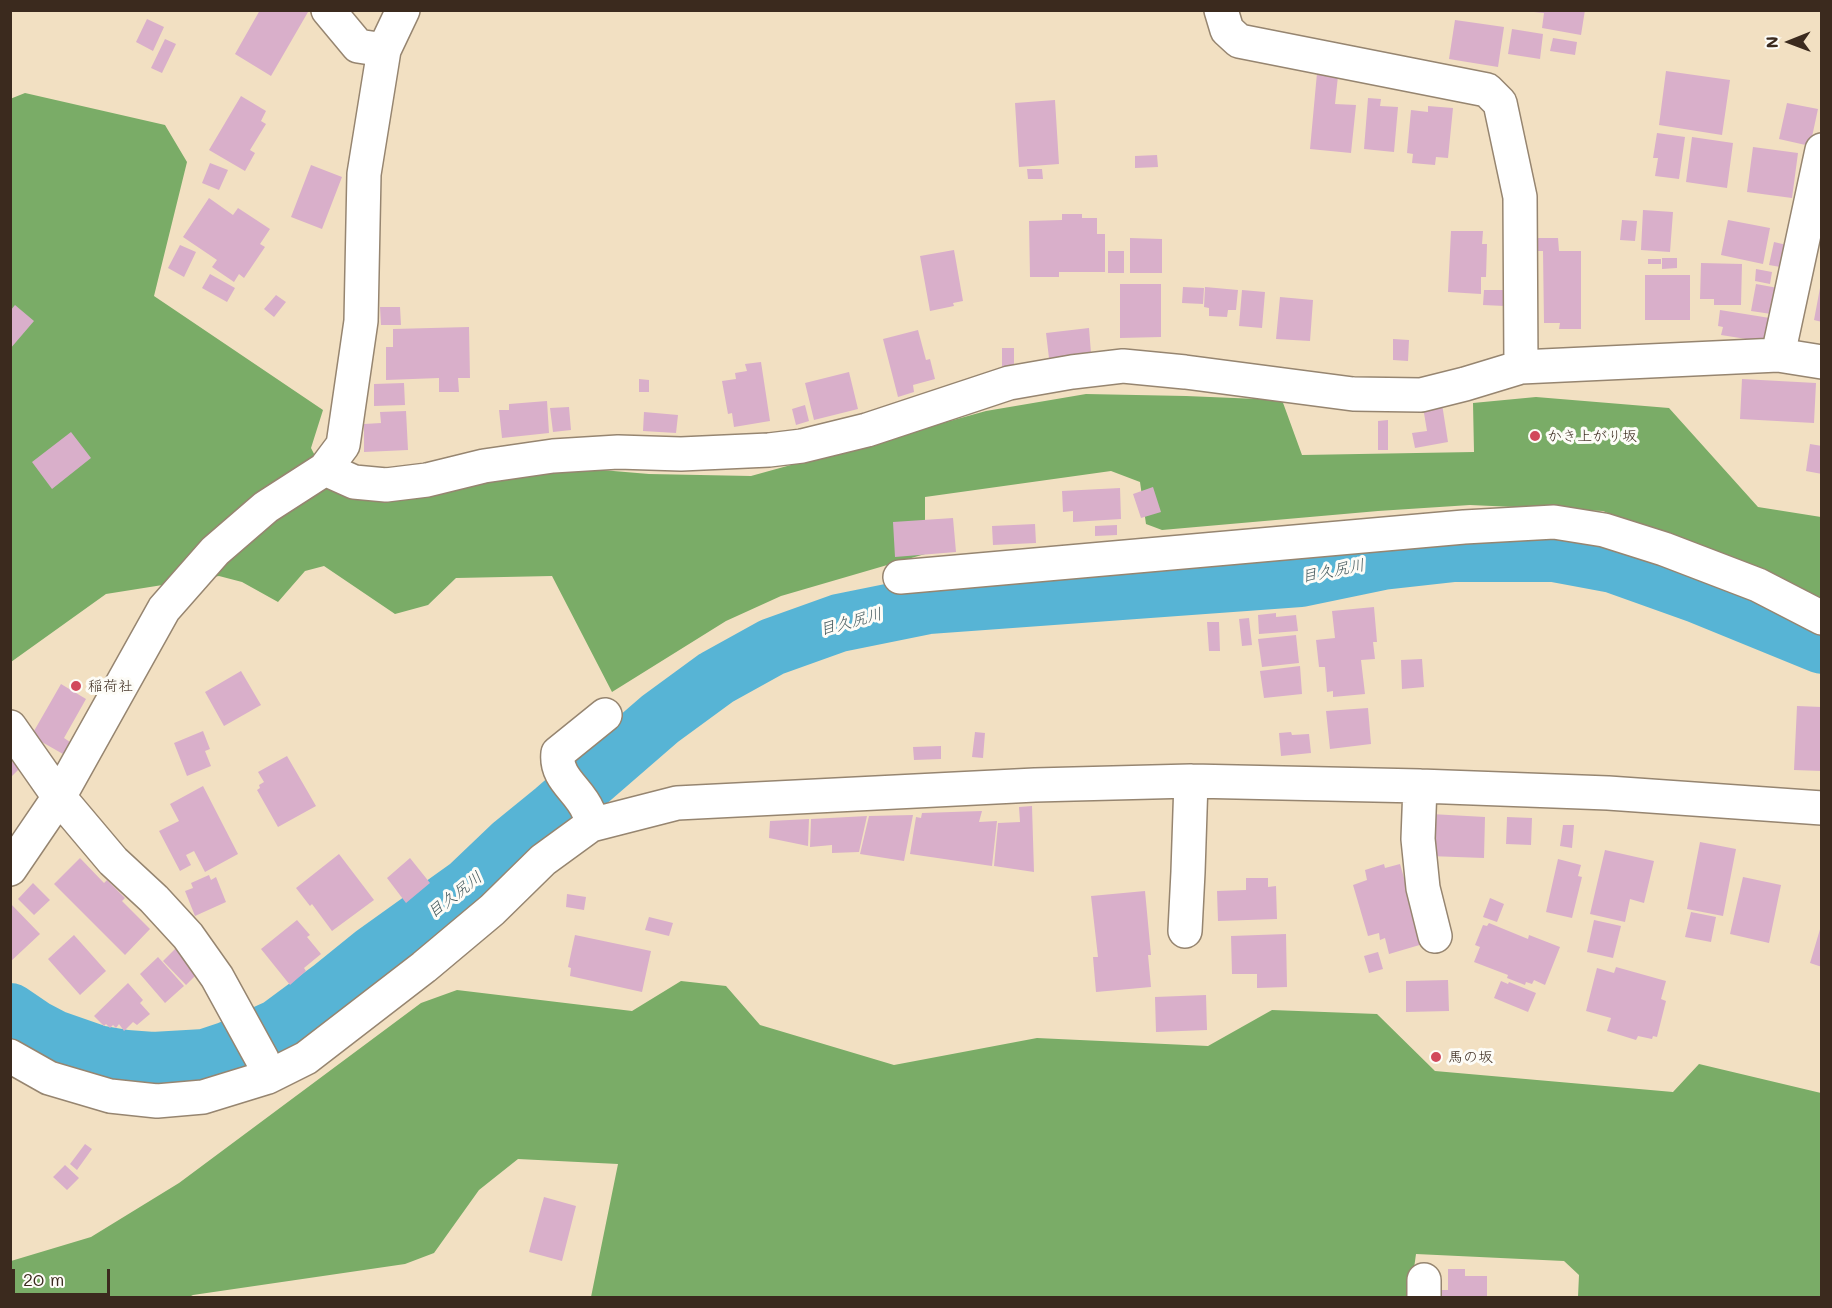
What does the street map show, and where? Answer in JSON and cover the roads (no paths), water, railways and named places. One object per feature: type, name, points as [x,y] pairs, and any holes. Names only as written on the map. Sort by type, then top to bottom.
[{"type":"street","points":[[328,10],[358,46],[384,50]]},
{"type":"street","points":[[10,869],[59,797],[164,609],[215,551],[266,507],[326,469],[343,445],[362,321],[364,174],[384,50],[403,10]]},
{"type":"street","points":[[1221,10],[1227,30],[1239,41],[1487,90],[1500,103],[1520,197],[1521,367]]},
{"type":"street","points":[[1778,356],[1821,150]]},
{"type":"street","points":[[326,469],[354,482],[386,485],[427,480],[484,466],[554,456],[618,452],[681,454],[769,450],[802,446],[867,430],[1009,383],[1123,366],[1353,394],[1421,395],[1521,367],[1778,356],[1821,362]]},
{"type":"street","points":[[900,577],[1452,528],[1554,522],[1604,530],[1664,549],[1758,585],[1821,618]]},
{"type":"street","points":[[590,817],[557,764],[558,753],[605,715]]},
{"type":"street","points":[[10,727],[59,797],[113,861],[189,936],[217,976],[265,1068]]},
{"type":"street","points":[[1185,931],[1191,781]]},
{"type":"street","points":[[10,1056],[49,1078],[110,1096],[157,1101],[203,1097],[265,1068],[306,1058],[424,967],[492,910],[590,817],[677,803],[1023,785],[1191,781],[1608,793],[1821,808]]},
{"type":"street","points":[[1420,786],[1418,839],[1422,878],[1435,936]]},
{"type":"waterway","name":"目久尻川","points":[[10,1012],[54,1039],[97,1054],[153,1061],[205,1058],[278,1028],[374,954],[469,886],[512,845],[660,719],[716,678],[772,647],[839,623],[928,605],[1300,578],[1382,561],[1454,553],[1554,553],[1613,564],[1697,594],[1822,645]]},
{"type":"place","name":"かき上がり坂","points":[[1535,436]]},
{"type":"place","name":"稲荷社","points":[[76,686]]},
{"type":"place","name":"馬の坂","points":[[1436,1057]]}]
